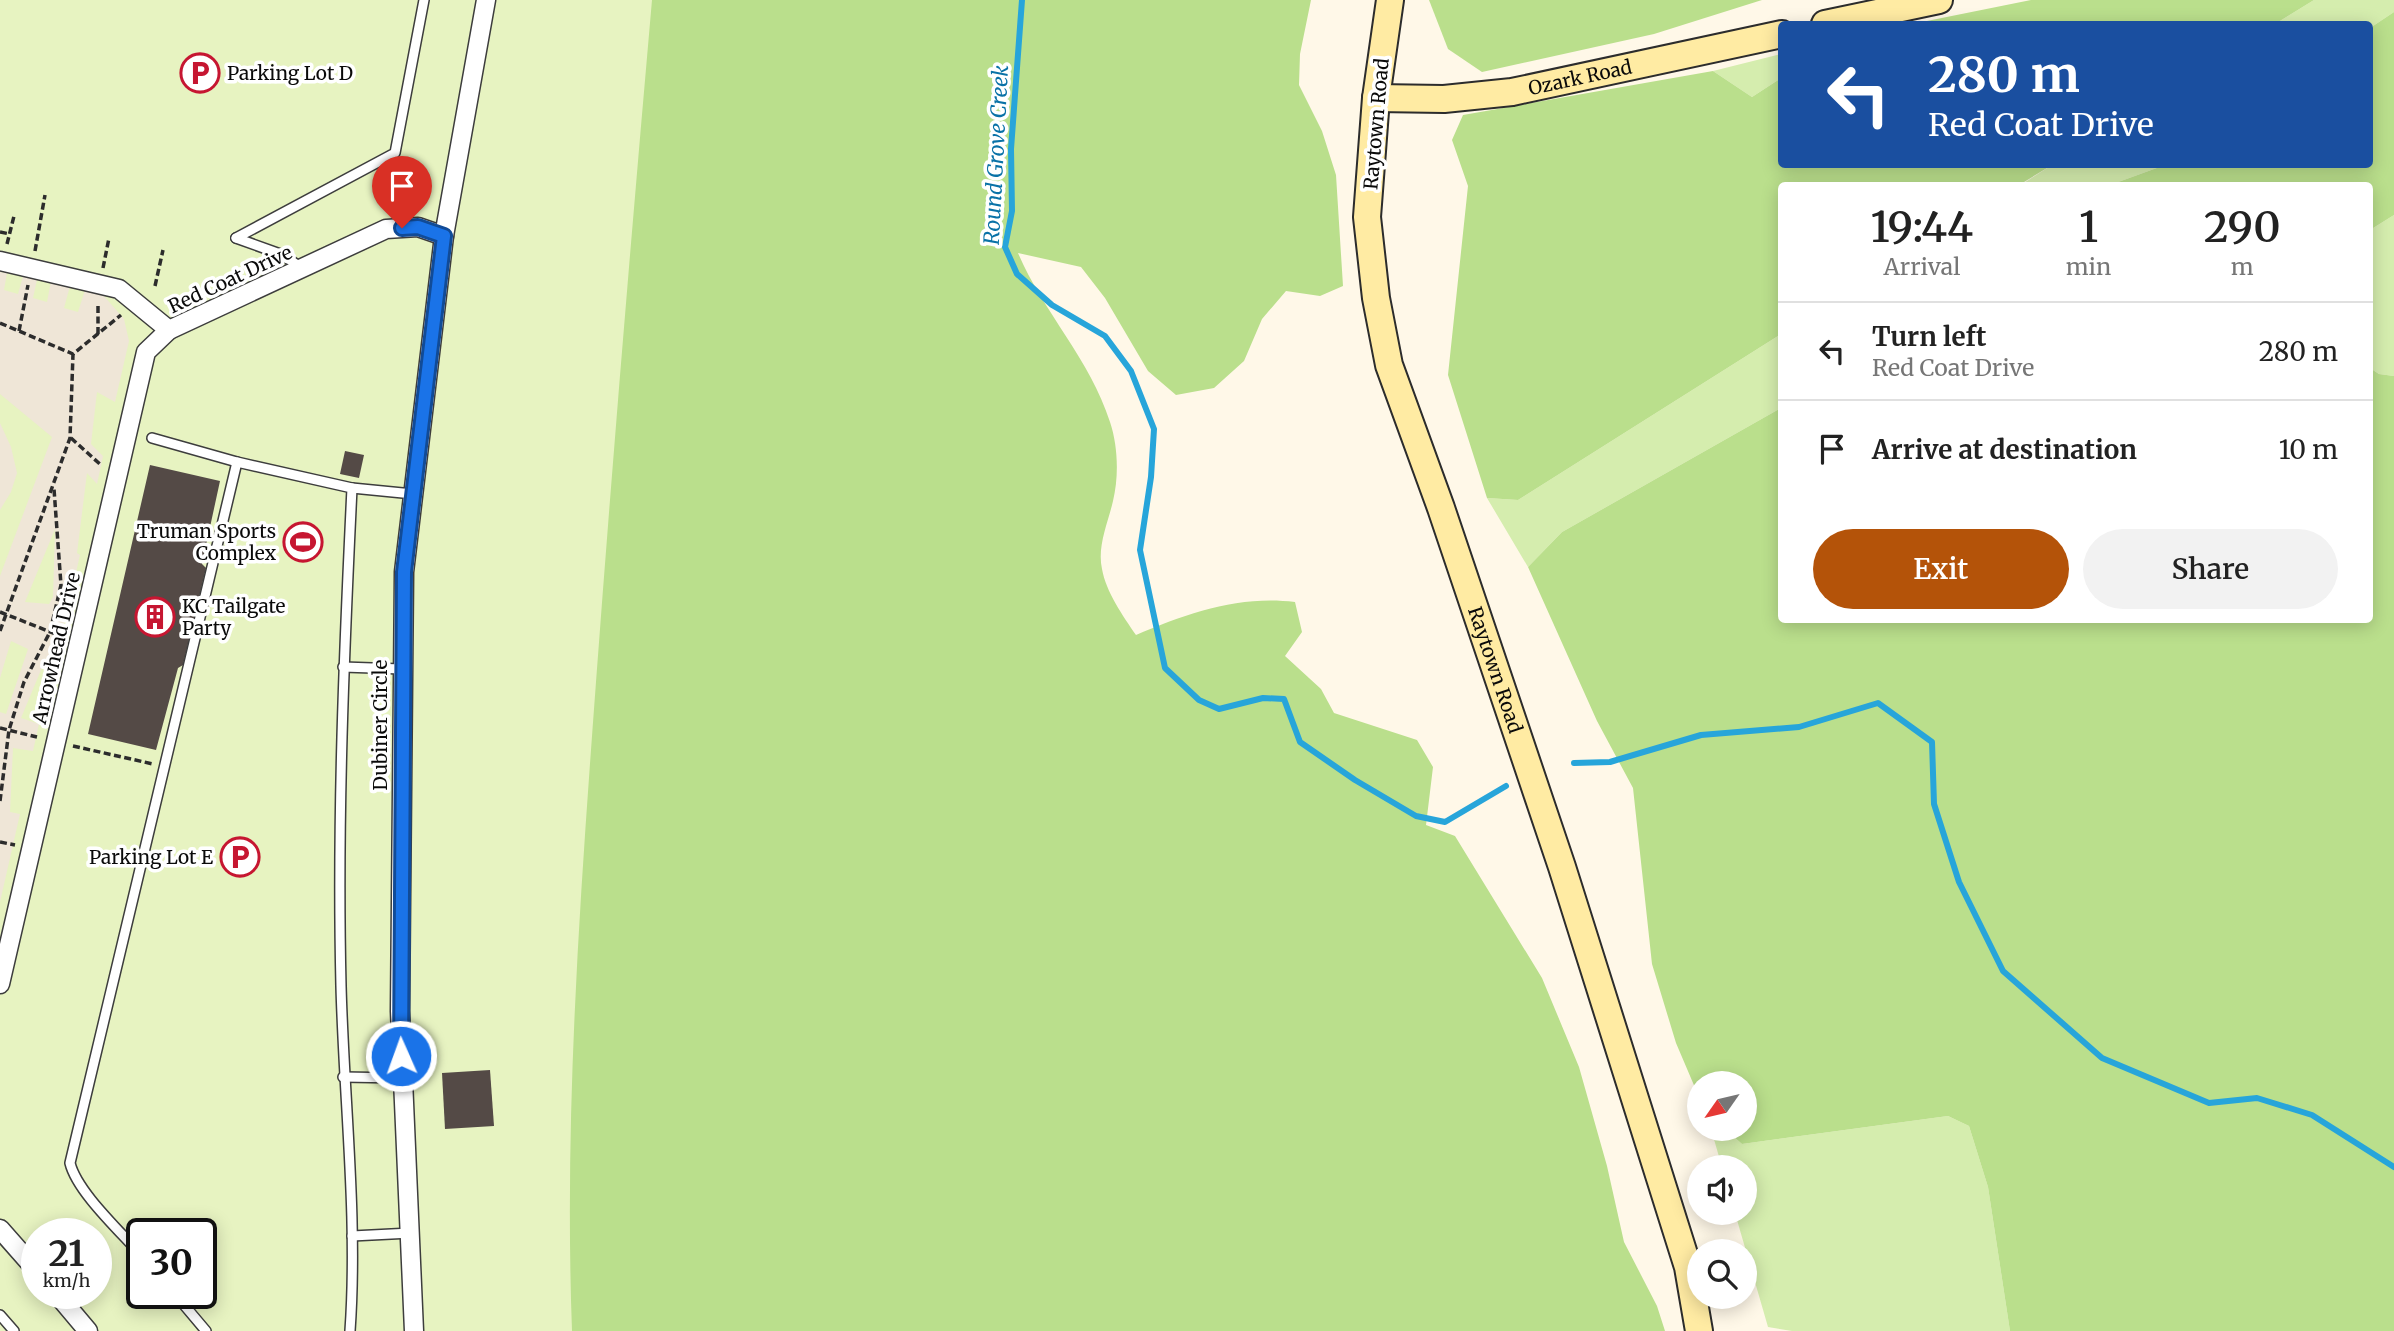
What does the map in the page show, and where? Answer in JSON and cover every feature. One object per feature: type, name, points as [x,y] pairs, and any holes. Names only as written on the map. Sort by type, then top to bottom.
[{"type":"main road","name":"Raytown Road","points":[[1390,0],[1376,98],[1367,217],[1376,298],[1389,365],[1441,508],[1562,867],[1688,1267],[1699,1331]]},
{"type":"main road","points":[[1839,21],[1939,0]]},
{"type":"main road","name":"Ozark Road","points":[[1376,98],[1444,99],[1512,92],[1778,35]]},
{"type":"street","name":"Dubiner Circle","points":[[414,1331],[401,1078],[404,572],[444,236],[486,0]]},
{"type":"street","name":"Red Coat Drive","points":[[3,256],[119,289],[169,330],[386,229],[418,227],[444,236]]},
{"type":"street","name":"Arrowhead Drive","points":[[0,984],[146,352],[169,330]]},
{"type":"street","points":[[0,1228],[21,1252]]},
{"type":"street","points":[[69,1309],[88,1331]]},
{"type":"lane","points":[[303,269],[283,255],[236,239],[396,153],[424,0]]},
{"type":"lane","points":[[152,438],[237,462],[352,488],[415,494]]},
{"type":"lane","points":[[126,1237],[73,1174],[70,1163],[237,462]]},
{"type":"lane","points":[[349,1331],[352,1236],[343,1077],[339,879],[343,667],[352,488]]},
{"type":"lane","points":[[343,667],[402,669]]},
{"type":"lane","points":[[343,1077],[401,1078]]},
{"type":"lane","points":[[352,1236],[411,1233]]},
{"type":"lane","points":[[187,1309],[206,1331]]},
{"type":"lane","points":[[0,1315],[14,1331]]},
{"type":"path","points":[[34,257],[45,195]]},
{"type":"path","points":[[3,256],[14,216]]},
{"type":"path","points":[[0,232],[10,234]]},
{"type":"path","points":[[102,274],[109,238]]},
{"type":"path","points":[[155,286],[163,250]]},
{"type":"path","points":[[19,331],[30,278]]},
{"type":"path","points":[[98,334],[99,294]]},
{"type":"path","points":[[0,631],[2,613],[54,488],[70,438],[73,354],[121,315]]},
{"type":"path","points":[[0,323],[73,354]]},
{"type":"path","points":[[70,438],[116,479]]},
{"type":"path","points":[[0,801],[9,730],[24,682],[50,632],[61,584],[54,488]]},
{"type":"path","points":[[2,613],[61,636]]},
{"type":"path","points":[[0,728],[37,737]]},
{"type":"path","points":[[73,746],[164,766]]},
{"type":"path","points":[[0,842],[13,844]]},
{"type":"green space","name":"Truman Sports Complex","points":[[0,0],[652,0],[609,511],[579,925],[570,1168],[572,1331],[0,1331]]},
{"type":"green space","points":[[546,0],[1311,0],[1300,54],[1299,85],[1322,131],[1336,175],[1343,286],[1320,296],[1286,291],[1262,319],[1244,361],[1214,388],[1176,395],[1148,371],[1105,298],[1081,267],[1018,253],[1028,275],[1091,377],[1113,431],[1117,471],[1101,552],[1104,578],[1116,604],[1136,635],[1214,608],[1254,601],[1295,602],[1302,632],[1285,656],[1321,689],[1334,713],[1417,740],[1433,767],[1426,825],[1455,836],[1542,978],[1579,1067],[1607,1166],[1624,1242],[1657,1306],[1665,1331],[472,1331]]},
{"type":"green space","points":[[1429,0],[1762,0],[1654,34],[1482,72],[1448,49]]},
{"type":"green space","points":[[2031,0],[2314,0],[2280,21],[1927,21]]},
{"type":"green space","points":[[2314,0],[2394,0],[2394,12],[2373,26],[2373,21],[2280,21]]},
{"type":"green space","points":[[2394,12],[2394,215],[2373,228],[2373,182],[2118,182],[2157,168],[2373,168],[2373,26]]},
{"type":"green space","points":[[1778,55],[1778,80],[1752,97],[1713,71]]},
{"type":"green space","points":[[1713,71],[1752,97],[1778,80],[1778,168],[2047,168],[2024,182],[1778,182],[1778,336],[1518,500],[1487,498],[1448,375],[1468,186],[1452,140],[1463,115]]},
{"type":"green space","points":[[2047,168],[2157,168],[2118,182],[2025,182]]},
{"type":"green space","points":[[2394,215],[2394,376],[2379,374],[2373,370],[2373,228]]},
{"type":"green space","points":[[1778,336],[1778,410],[1562,532],[1528,567],[1487,498],[1518,500]]},
{"type":"green space","points":[[2373,370],[2379,374],[2394,376],[2394,1331],[2010,1331],[1988,1187],[1969,1126],[1948,1116],[1742,1144],[1739,1141],[1757,1141],[1757,1071],[1688,1071],[1676,1043],[1652,964],[1633,788],[1597,721],[1528,567],[1562,532],[1778,410],[1778,623],[2373,623]]},
{"type":"green space","points":[[1948,1116],[1969,1126],[1988,1187],[2010,1331],[1792,1331],[1768,1327],[1757,1289],[1757,1239],[1743,1239],[1738,1225],[1757,1225],[1757,1155],[1719,1155],[1714,1141],[1739,1141],[1742,1144]]},
{"type":"shaded area","points":[[0,272],[7,273],[4,290],[18,294],[23,276],[37,280],[33,298],[47,302],[51,281],[70,286],[64,308],[78,312],[85,290],[104,296],[124,319],[129,341],[115,402],[97,392],[91,444],[103,456],[97,484],[87,473],[77,553],[80,555],[55,661],[46,658],[21,718],[39,724],[33,751],[13,748],[10,812],[20,814],[0,902],[0,712],[6,714],[28,649],[11,641],[0,678],[0,576],[52,437],[0,394]],"holes":[[[55,529],[53,597],[49,604],[25,602]]]},
{"type":"shaded area","points":[[0,423],[11,447],[17,473],[11,492],[0,510]]},
{"type":"building","points":[[345,451],[364,455],[359,478],[340,474]]},
{"type":"building","name":"KC Tailgate Party","points":[[150,465],[220,481],[202,564],[206,568],[183,665],[178,668],[156,750],[88,734]]},
{"type":"building","points":[[490,1070],[494,1126],[445,1129],[442,1073]]},
{"type":"waterway","name":"Round Grove Creek","points":[[1022,0],[1011,149],[1012,211],[1005,247],[1017,274],[1052,305],[1105,336],[1131,371],[1154,429],[1151,477],[1140,550],[1165,668],[1199,700],[1219,709],[1263,698],[1284,699],[1300,742],[1355,780],[1416,816],[1445,822],[1506,786]]},
{"type":"waterway","name":"Round Grove Creek","points":[[1574,763],[1610,762],[1701,735],[1799,727],[1878,703],[1932,742],[1934,804],[1959,882],[2003,971],[2102,1058],[2209,1103],[2257,1098],[2312,1115],[2394,1167]]},
{"type":"place","name":"Parking Lot D","points":[[200,73]]},
{"type":"place","name":"Truman Sports Complex","points":[[303,542]]},
{"type":"place","name":"KC Tailgate Party","points":[[155,617]]},
{"type":"place","name":"Parking Lot E","points":[[240,857]]},
{"type":"route","points":[[401,1056],[404,572],[444,236],[418,227],[402,228]]}]
